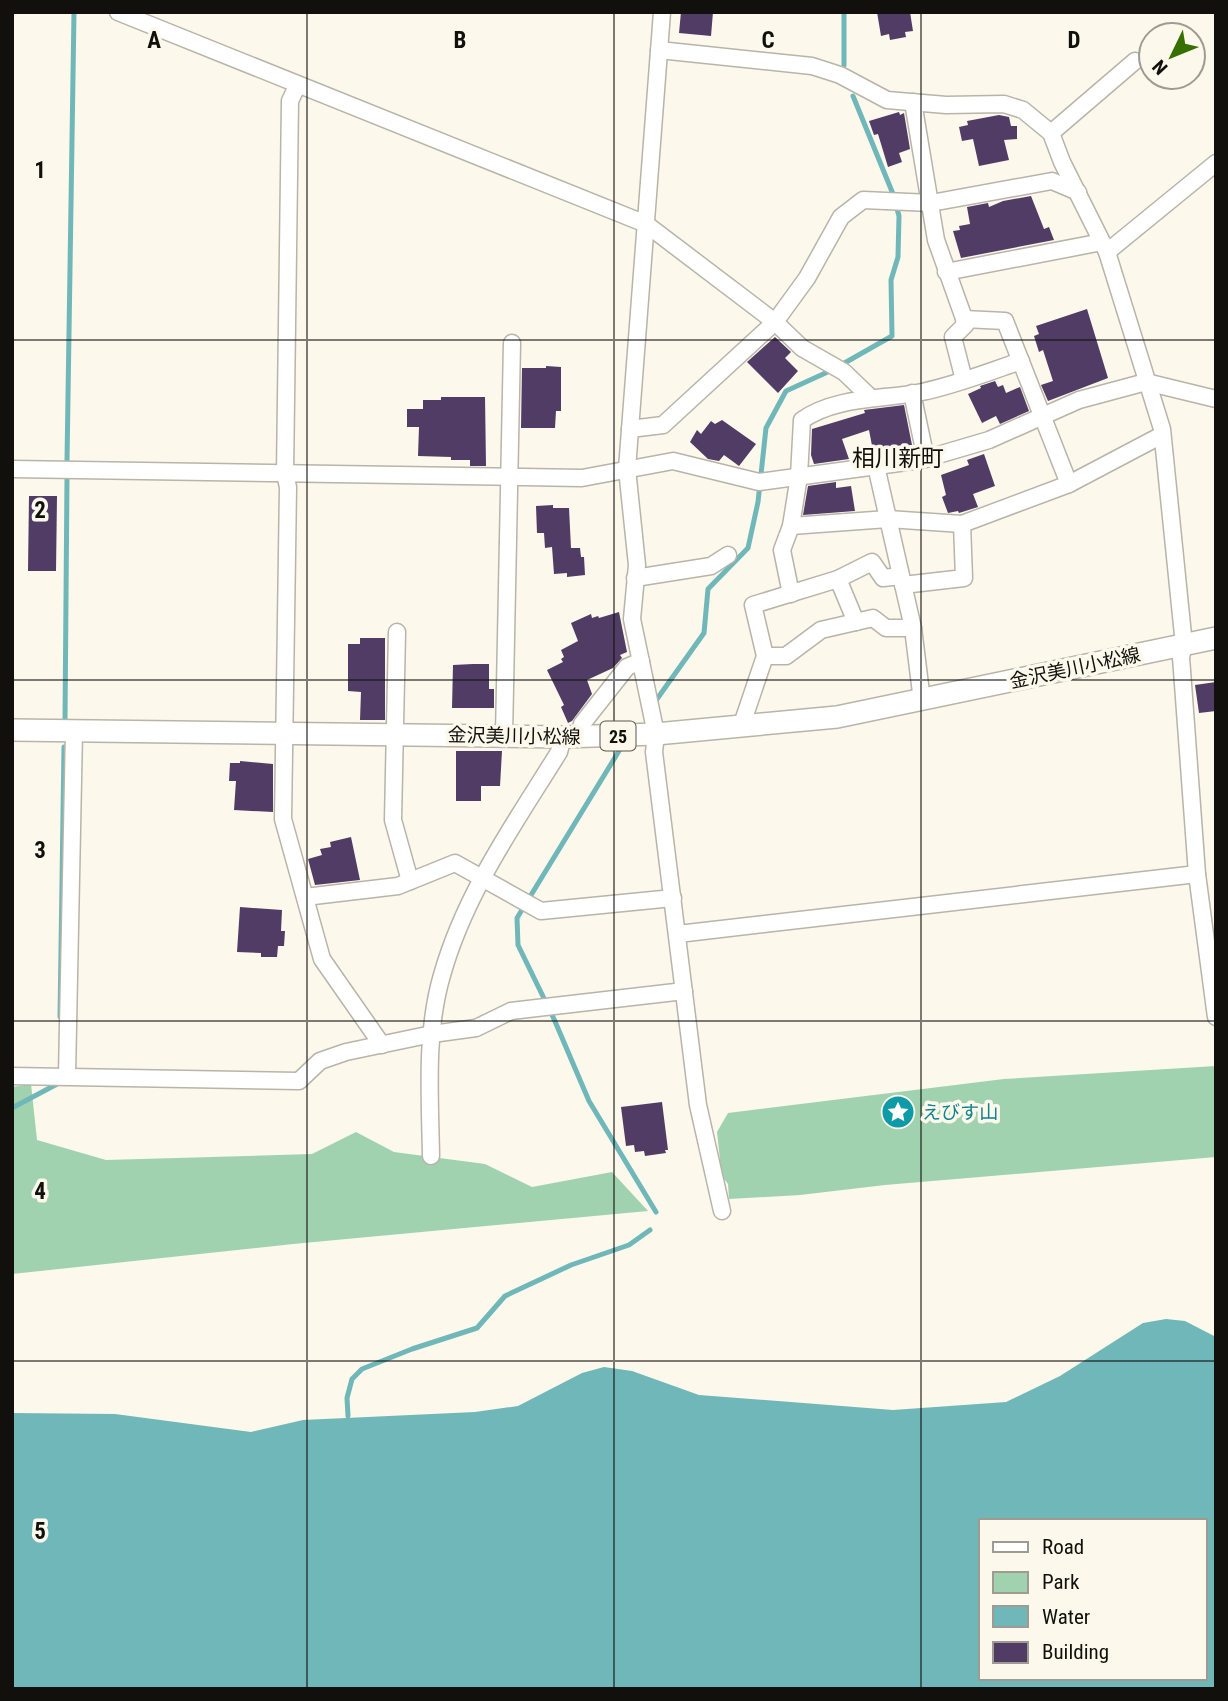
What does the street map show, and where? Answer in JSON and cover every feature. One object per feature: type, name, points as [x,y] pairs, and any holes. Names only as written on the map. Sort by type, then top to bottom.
[{"type":"main road","name":"金沢美川小松線","points":[[12,730],[570,737],[656,734],[837,717],[1216,638]]},
{"type":"street","points":[[118,12],[646,224],[775,323],[802,348],[844,372],[870,397]]},
{"type":"street","points":[[662,12],[627,469],[637,565],[632,619],[656,734],[654,752],[698,1105],[722,1211]]},
{"type":"street","points":[[659,50],[811,66],[839,75],[887,100],[946,105],[1004,104],[1023,110],[1051,133],[1062,162],[1105,247],[1162,436],[1184,645],[1181,657],[1197,874],[1216,1017]]},
{"type":"street","points":[[1051,133],[1135,61]]},
{"type":"street","points":[[297,86],[290,101],[283,819],[322,959],[382,1045]]},
{"type":"street","points":[[913,102],[936,240],[966,324],[953,337],[964,380]]},
{"type":"street","points":[[946,272],[1105,247],[1216,163]]},
{"type":"street","points":[[630,429],[663,425],[775,323],[807,278],[841,217],[863,200],[931,203],[1052,181],[1078,192]]},
{"type":"street","points":[[964,319],[1005,321],[1069,484]]},
{"type":"street","points":[[504,736],[512,343]]},
{"type":"street","points":[[791,594],[782,550],[791,526],[799,476],[802,420],[811,413],[859,398],[912,393],[964,380],[1021,361]]},
{"type":"street","points":[[12,468],[582,478],[673,461],[759,482],[926,459],[989,440],[1079,400],[1146,382],[1216,399]]},
{"type":"street","points":[[912,393],[926,459]]},
{"type":"street","points":[[791,526],[888,519],[962,524],[1069,484],[1162,436]]},
{"type":"street","points":[[876,466],[913,628],[922,701]]},
{"type":"street","points":[[741,727],[765,656],[753,605],[838,579],[872,562],[883,578],[902,581],[964,579],[962,524]]},
{"type":"street","points":[[635,578],[711,566],[728,555]]},
{"type":"street","points":[[838,579],[856,622]]},
{"type":"street","points":[[765,656],[786,656],[821,630],[873,618],[886,628],[913,628]]},
{"type":"street","points":[[397,632],[393,820],[410,881]]},
{"type":"street","points":[[431,1156],[429,1060],[432,1034],[441,976],[464,912],[509,831],[559,752],[627,667],[641,661]]},
{"type":"street","points":[[67,1075],[74,731]]},
{"type":"street","points":[[305,897],[398,886],[455,863],[541,911],[673,898]]},
{"type":"street","points":[[678,934],[1197,874]]},
{"type":"street","points":[[12,1076],[299,1081],[320,1061],[432,1034],[476,1028],[510,1011],[684,990]]},
{"type":"green space","points":[[1216,1066],[1216,1157],[885,1185],[800,1195],[729,1199],[728,1184],[717,1170],[720,1160],[717,1132],[728,1113],[1004,1079]]},
{"type":"green space","points":[[31,1084],[37,1140],[106,1160],[312,1154],[356,1132],[394,1152],[485,1164],[532,1187],[612,1172],[648,1211],[293,1244],[12,1274],[12,1087]]},
{"type":"water","points":[[1166,1319],[1185,1321],[1216,1337],[1216,1689],[12,1689],[12,1413],[115,1414],[251,1432],[303,1420],[475,1412],[518,1406],[582,1373],[604,1367],[632,1371],[699,1395],[893,1410],[1006,1402],[1060,1376],[1143,1323]]},
{"type":"building","points":[[681,12],[713,12],[711,36],[679,33]]},
{"type":"building","points":[[877,12],[910,12],[913,31],[905,32],[906,37],[890,40],[889,34],[881,36]]},
{"type":"building","points":[[899,112],[900,115],[904,113],[910,149],[899,153],[902,162],[888,167],[878,134],[874,135],[869,121]]},
{"type":"building","points":[[999,115],[1009,117],[1011,126],[1017,126],[1017,139],[1004,140],[1009,160],[979,166],[973,139],[962,141],[959,127],[968,125],[967,121]]},
{"type":"building","points":[[1031,196],[1044,229],[1049,227],[1054,240],[961,258],[953,231],[960,230],[959,226],[970,224],[967,207],[988,203],[989,207],[1003,201]]},
{"type":"building","points":[[1087,309],[1108,378],[1048,401],[1041,385],[1053,381],[1043,350],[1039,352],[1034,336],[1039,334],[1036,326]]},
{"type":"building","points":[[775,337],[791,352],[785,358],[798,371],[778,393],[747,362]]},
{"type":"building","points":[[561,367],[561,411],[556,411],[555,428],[521,428],[522,368]]},
{"type":"building","points":[[995,381],[998,387],[1003,385],[1006,393],[1020,387],[1029,411],[1000,424],[996,416],[982,423],[968,394]]},
{"type":"building","points":[[441,397],[485,397],[486,466],[470,466],[470,460],[451,460],[451,457],[418,456],[419,427],[407,427],[407,409],[423,409],[423,400],[441,400]]},
{"type":"building","points":[[904,405],[912,445],[874,456],[869,430],[842,439],[849,459],[814,464],[811,455],[812,429],[865,413],[864,410]]},
{"type":"building","points":[[722,420],[756,444],[739,466],[724,455],[719,461],[708,459],[690,442],[697,430],[701,434],[711,421],[715,424]]},
{"type":"building","points":[[984,454],[995,486],[973,494],[978,507],[959,513],[948,513],[942,497],[946,495],[941,475],[969,465],[967,460]]},
{"type":"building","points":[[836,482],[836,488],[851,486],[855,511],[803,515],[808,486]]},
{"type":"building","points":[[29,496],[57,496],[56,571],[28,571]]},
{"type":"building","points":[[553,505],[553,508],[569,508],[571,548],[580,548],[581,557],[584,557],[585,575],[567,577],[567,573],[554,574],[552,547],[545,548],[544,533],[537,533],[536,506]]},
{"type":"building","points":[[619,612],[627,652],[620,655],[622,658],[613,668],[587,680],[592,694],[568,723],[561,707],[564,705],[547,670],[563,662],[561,650],[578,641],[571,623],[591,614],[592,618],[599,618]]},
{"type":"building","points":[[360,638],[385,638],[385,720],[360,720],[361,692],[348,691],[348,644],[360,644]]},
{"type":"building","points":[[489,664],[489,689],[494,689],[494,708],[452,708],[453,665]]},
{"type":"building","points":[[1216,682],[1216,711],[1199,713],[1195,685]]},
{"type":"building","points":[[456,751],[502,751],[500,786],[481,786],[481,801],[456,801]]},
{"type":"building","points":[[240,761],[273,764],[273,812],[234,810],[236,781],[229,781],[230,763]]},
{"type":"building","points":[[351,837],[360,880],[315,885],[308,859],[322,855],[320,849],[331,847],[330,842]]},
{"type":"building","points":[[240,907],[282,910],[281,931],[285,931],[284,946],[278,946],[277,957],[237,952]]},
{"type":"building","points":[[662,1102],[668,1150],[665,1150],[666,1153],[645,1156],[644,1151],[635,1152],[634,1145],[626,1146],[621,1107]]},
{"type":"waterway","points":[[67,461],[74,12]]},
{"type":"waterway","points":[[844,12],[844,65]]},
{"type":"waterway","points":[[841,365],[892,336],[891,280],[898,257],[899,216],[893,194],[853,96]]},
{"type":"waterway","points":[[657,699],[704,633],[708,589],[748,548],[758,502],[766,428],[786,391],[832,370]]},
{"type":"waterway","points":[[65,721],[67,477]]},
{"type":"waterway","points":[[60,1017],[64,747]]},
{"type":"waterway","points":[[619,751],[517,918],[518,945],[554,1019],[589,1101],[656,1212]]},
{"type":"waterway","points":[[12,1108],[59,1083]]},
{"type":"waterway","points":[[348,1416],[347,1398],[352,1379],[362,1369],[477,1328],[505,1296],[571,1265],[629,1245],[650,1230]]},
{"type":"place","name":"えびす山","points":[[898,1112]]},
{"type":"district","name":"相川新町","points":[[898,458]]}]
